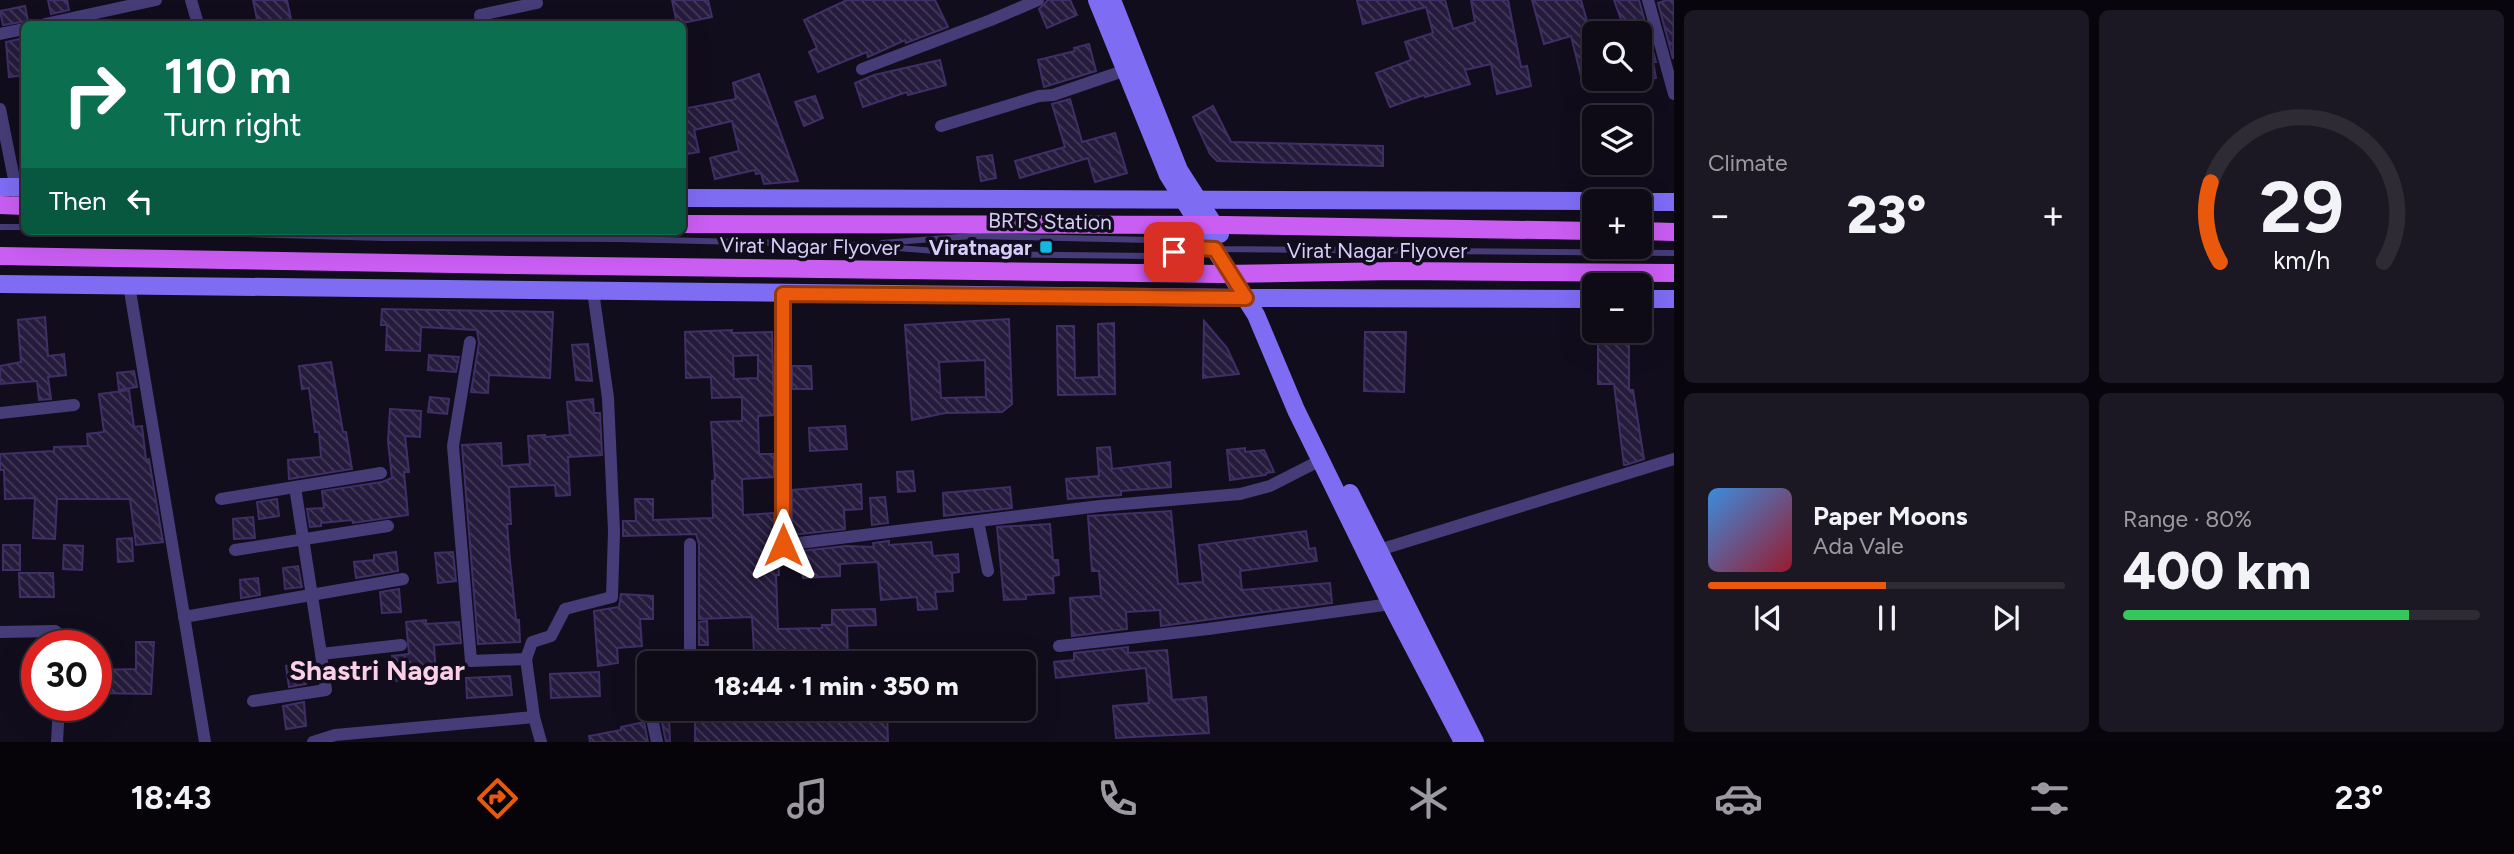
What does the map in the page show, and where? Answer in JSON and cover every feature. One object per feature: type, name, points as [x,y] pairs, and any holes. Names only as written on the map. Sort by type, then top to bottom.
[{"type":"main road","points":[[0,205],[17,195]]},
{"type":"main road","name":"Virat Nagar Flyover","points":[[686,223],[1224,225],[1582,231]]},
{"type":"main road","points":[[1652,231],[1674,232]]},
{"type":"main road","name":"Virat Nagar Flyover","points":[[0,256],[1222,274],[1395,271],[1674,273]]},
{"type":"street","points":[[59,21],[156,0]]},
{"type":"street","points":[[191,0],[197,21]]},
{"type":"street","points":[[481,21],[480,15],[537,4],[536,0]]},
{"type":"street","points":[[862,69],[1038,0]]},
{"type":"street","points":[[1097,0],[1168,175],[1190,201],[1252,298],[1266,311],[1306,405],[1475,742]]},
{"type":"street","points":[[1112,0],[1190,201]]},
{"type":"street","points":[[1648,0],[1674,94]]},
{"type":"street","points":[[0,34],[21,30]]},
{"type":"street","points":[[941,126],[1039,96],[1053,95],[1126,70]]},
{"type":"street","points":[[0,109],[17,195]]},
{"type":"street","points":[[686,198],[1582,201]]},
{"type":"street","points":[[1652,202],[1674,202]]},
{"type":"street","points":[[358,288],[359,262]]},
{"type":"street","points":[[492,265],[498,288]]},
{"type":"street","points":[[0,284],[498,288],[783,294],[1582,299]]},
{"type":"street","points":[[129,285],[205,742]]},
{"type":"street","points":[[541,742],[534,717],[526,659],[532,642],[551,636],[565,609],[612,597],[614,531],[608,398],[593,291]]},
{"type":"street","points":[[783,294],[783,545],[1100,506],[1240,494],[1270,486],[1321,460]]},
{"type":"street","points":[[1252,298],[1256,315],[1296,410],[1391,604],[1463,742]]},
{"type":"street","points":[[1652,299],[1674,299]]},
{"type":"street","points":[[470,342],[453,446],[471,661],[526,659]]},
{"type":"street","points":[[0,413],[74,405]]},
{"type":"street","points":[[1379,550],[1674,459]]},
{"type":"street","points":[[221,499],[381,473]]},
{"type":"street","points":[[253,701],[326,690],[295,487]]},
{"type":"street","points":[[978,521],[988,571]]},
{"type":"street","points":[[235,550],[388,526]]},
{"type":"street","points":[[690,544],[690,651]]},
{"type":"street","points":[[184,617],[403,579]]},
{"type":"street","points":[[1059,646],[1391,604]]},
{"type":"street","points":[[0,632],[21,632]]},
{"type":"street","points":[[321,654],[401,645]]},
{"type":"street","points":[[313,742],[335,735],[534,717]]},
{"type":"street","points":[[57,742],[58,721]]},
{"type":"street","points":[[652,721],[657,742]]},
{"type":"lane","points":[[0,226],[21,227]]},
{"type":"lane","points":[[281,235],[862,245]]},
{"type":"lane","name":"BRTS Station","points":[[862,245],[972,236],[1152,240],[1196,248]]},
{"type":"lane","name":"BRTS Station","points":[[862,245],[971,254],[1151,257],[1196,248]]},
{"type":"lane","points":[[1196,248],[1674,253]]},
{"type":"building","points":[[48,0],[67,0],[69,10],[51,14]]},
{"type":"building","points":[[253,0],[287,0],[291,19],[257,21]]},
{"type":"building","points":[[672,0],[708,0],[712,17],[686,22],[676,21]]},
{"type":"building","points":[[847,0],[935,0],[948,27],[906,43],[905,40],[868,57],[867,52],[818,72],[809,52],[817,48],[804,20]]},
{"type":"building","points":[[1048,0],[1070,0],[1077,15],[1047,28],[1039,9]]},
{"type":"building","points":[[1357,0],[1445,0],[1453,29],[1475,22],[1471,0],[1508,0],[1521,67],[1527,66],[1531,86],[1497,94],[1491,64],[1465,70],[1470,84],[1425,97],[1424,95],[1390,107],[1376,73],[1411,60],[1405,42],[1433,33],[1426,7],[1363,24]]},
{"type":"building","points":[[1532,0],[1581,0],[1587,21],[1582,21],[1582,80],[1571,36],[1544,44]]},
{"type":"building","points":[[1614,0],[1639,0],[1645,21],[1622,21]]},
{"type":"building","points":[[1674,0],[1673,59],[1658,3]]},
{"type":"building","points":[[25,6],[28,21],[3,25],[0,11]]},
{"type":"building","points":[[21,39],[21,75],[9,77],[6,42]]},
{"type":"building","points":[[1089,44],[1096,71],[1044,87],[1038,60],[1075,51],[1074,48]]},
{"type":"building","points":[[1652,47],[1656,62],[1653,62],[1656,78],[1652,79]]},
{"type":"building","points":[[940,60],[946,85],[908,95],[907,92],[863,107],[855,83],[874,75]]},
{"type":"building","points":[[759,74],[798,181],[764,184],[761,173],[756,174],[755,170],[715,179],[710,158],[739,151],[732,121],[694,130],[699,152],[687,154],[686,108],[736,99],[733,83]]},
{"type":"building","points":[[815,96],[823,118],[804,126],[795,102]]},
{"type":"building","points":[[1070,99],[1082,142],[1115,133],[1127,173],[1095,182],[1088,158],[1020,178],[1015,161],[1065,147],[1052,104]]},
{"type":"building","points":[[1213,106],[1231,142],[1383,146],[1383,166],[1217,161],[1210,154],[1193,117]]},
{"type":"building","points":[[992,155],[996,178],[981,181],[977,157]]},
{"type":"building","points":[[382,309],[553,312],[550,378],[489,375],[488,393],[471,392],[479,343],[477,330],[421,327],[420,351],[386,350],[387,325],[381,325]]},
{"type":"building","points":[[45,317],[48,356],[64,354],[66,375],[48,377],[51,399],[39,400],[37,381],[0,384],[0,366],[21,362],[18,320]]},
{"type":"building","points":[[1009,319],[1012,404],[1002,412],[945,413],[912,420],[905,325]],"holes":[[[985,360],[986,397],[941,398],[939,362]]]},
{"type":"building","points":[[1204,321],[1227,348],[1239,374],[1203,378]]},
{"type":"building","points":[[1114,323],[1115,394],[1058,395],[1057,326],[1074,326],[1075,378],[1099,377],[1098,324]]},
{"type":"building","points":[[685,332],[772,332],[774,415],[758,416],[759,454],[774,454],[774,477],[742,479],[743,515],[774,513],[774,545],[778,552],[779,575],[776,575],[778,629],[822,628],[822,625],[832,625],[832,610],[875,609],[876,625],[847,626],[848,651],[754,651],[752,617],[699,619],[699,544],[696,534],[623,536],[623,521],[636,521],[635,499],[653,499],[653,520],[713,518],[712,481],[715,480],[711,422],[742,421],[742,397],[712,398],[711,377],[686,378]],"holes":[[[758,355],[758,378],[734,379],[733,356]]]},
{"type":"building","points":[[1365,332],[1406,332],[1404,392],[1364,391]]},
{"type":"building","points":[[1598,343],[1629,343],[1629,390],[1633,390],[1644,459],[1624,465],[1614,384],[1598,384]]},
{"type":"building","points":[[588,344],[592,381],[576,380],[572,345]]},
{"type":"building","points":[[429,355],[459,357],[456,372],[428,370]]},
{"type":"building","points":[[331,362],[352,469],[289,479],[288,460],[321,457],[319,432],[315,432],[309,388],[302,389],[299,366]]},
{"type":"building","points":[[792,366],[811,366],[812,389],[792,389]]},
{"type":"building","points":[[134,371],[137,387],[119,390],[117,373]]},
{"type":"building","points":[[129,390],[134,427],[142,426],[146,460],[149,459],[163,542],[136,545],[130,499],[57,499],[55,539],[33,538],[35,498],[5,499],[4,470],[0,470],[0,454],[88,446],[87,434],[104,432],[99,394]]},
{"type":"building","points":[[430,397],[449,399],[447,414],[428,412]]},
{"type":"building","points":[[593,399],[594,413],[600,413],[602,455],[568,457],[570,495],[556,496],[555,485],[509,487],[511,524],[507,524],[520,642],[478,644],[462,445],[501,443],[502,466],[530,464],[528,436],[570,435],[567,402]]},
{"type":"building","points":[[390,409],[421,411],[420,437],[405,436],[409,472],[404,472],[408,515],[353,523],[352,520],[321,523],[321,526],[310,527],[307,509],[324,508],[322,491],[382,482],[392,478],[388,441]]},
{"type":"building","points":[[845,426],[847,449],[810,451],[809,428]]},
{"type":"building","points":[[1110,447],[1112,469],[1170,462],[1171,487],[1121,491],[1121,495],[1068,499],[1066,479],[1099,476],[1097,448]]},
{"type":"building","points":[[1245,448],[1245,452],[1264,450],[1274,472],[1230,480],[1227,450]]},
{"type":"building","points":[[913,471],[915,491],[898,492],[897,472]]},
{"type":"building","points":[[861,484],[862,509],[844,510],[845,529],[792,535],[792,490]]},
{"type":"building","points":[[1010,487],[1012,508],[944,516],[943,493]]},
{"type":"building","points":[[885,497],[888,523],[872,525],[870,498]]},
{"type":"building","points":[[277,499],[279,516],[259,519],[257,502]]},
{"type":"building","points":[[1171,511],[1178,584],[1203,582],[1199,545],[1306,531],[1309,549],[1315,548],[1317,561],[1240,571],[1242,590],[1330,583],[1332,603],[1161,626],[1160,610],[1126,612],[1127,629],[1072,636],[1070,598],[1101,596],[1099,571],[1092,571],[1088,516]]},
{"type":"building","points":[[253,517],[255,538],[234,539],[233,519]]},
{"type":"building","points":[[1050,524],[1053,560],[1058,560],[1059,575],[1053,576],[1054,593],[1004,600],[997,527]]},
{"type":"building","points":[[132,538],[133,561],[118,562],[117,539]]},
{"type":"building","points":[[889,541],[889,545],[931,542],[933,556],[958,554],[959,572],[952,573],[953,591],[935,592],[937,609],[918,610],[917,597],[881,600],[878,562],[840,564],[840,576],[803,578],[802,551],[846,546],[874,547],[873,543]]},
{"type":"building","points":[[3,545],[20,545],[20,570],[3,570]]},
{"type":"building","points":[[64,545],[83,546],[82,570],[63,569]]},
{"type":"building","points":[[396,552],[398,571],[356,578],[354,562],[374,560],[374,555]]},
{"type":"building","points":[[453,552],[456,581],[438,583],[435,553]]},
{"type":"building","points":[[298,566],[302,587],[285,589],[283,568]]},
{"type":"building","points":[[19,573],[53,573],[54,597],[20,597]]},
{"type":"building","points":[[258,578],[260,595],[241,598],[240,580]]},
{"type":"building","points":[[399,589],[401,612],[382,613],[380,592]]},
{"type":"building","points":[[621,594],[653,596],[653,619],[640,619],[642,646],[617,648],[618,663],[598,666],[594,611],[619,607]]},
{"type":"building","points":[[426,620],[426,624],[459,622],[461,643],[434,645],[436,675],[407,677],[407,680],[394,681],[392,656],[409,654],[406,622]]},
{"type":"building","points":[[707,621],[708,645],[699,645],[699,622]]},
{"type":"building","points":[[136,642],[154,642],[151,694],[112,693],[112,670],[136,669]]},
{"type":"building","points":[[1128,647],[1128,653],[1167,650],[1172,700],[1206,697],[1209,733],[1116,738],[1113,706],[1149,703],[1146,668],[1056,678],[1054,662],[1074,660],[1074,653]]},
{"type":"building","points":[[304,664],[306,684],[289,687],[286,666]]},
{"type":"building","points":[[599,672],[600,696],[551,698],[550,674]]},
{"type":"building","points":[[510,676],[512,695],[467,698],[466,678]]},
{"type":"building","points":[[304,702],[306,726],[286,729],[283,706]]},
{"type":"building","points":[[662,721],[669,721],[670,742],[666,742]]},
{"type":"building","points":[[695,721],[887,721],[888,742],[695,742]]},
{"type":"building","points":[[644,722],[648,742],[590,742],[589,736]]},
{"type":"place","name":"Viratnagar","points":[[1046,247]]},
{"type":"district","name":"Shastri Nagar","points":[[377,670]]},
{"type":"route","points":[[783,545],[783,294],[1246,298],[1215,249],[1196,248],[1174,252]]}]
